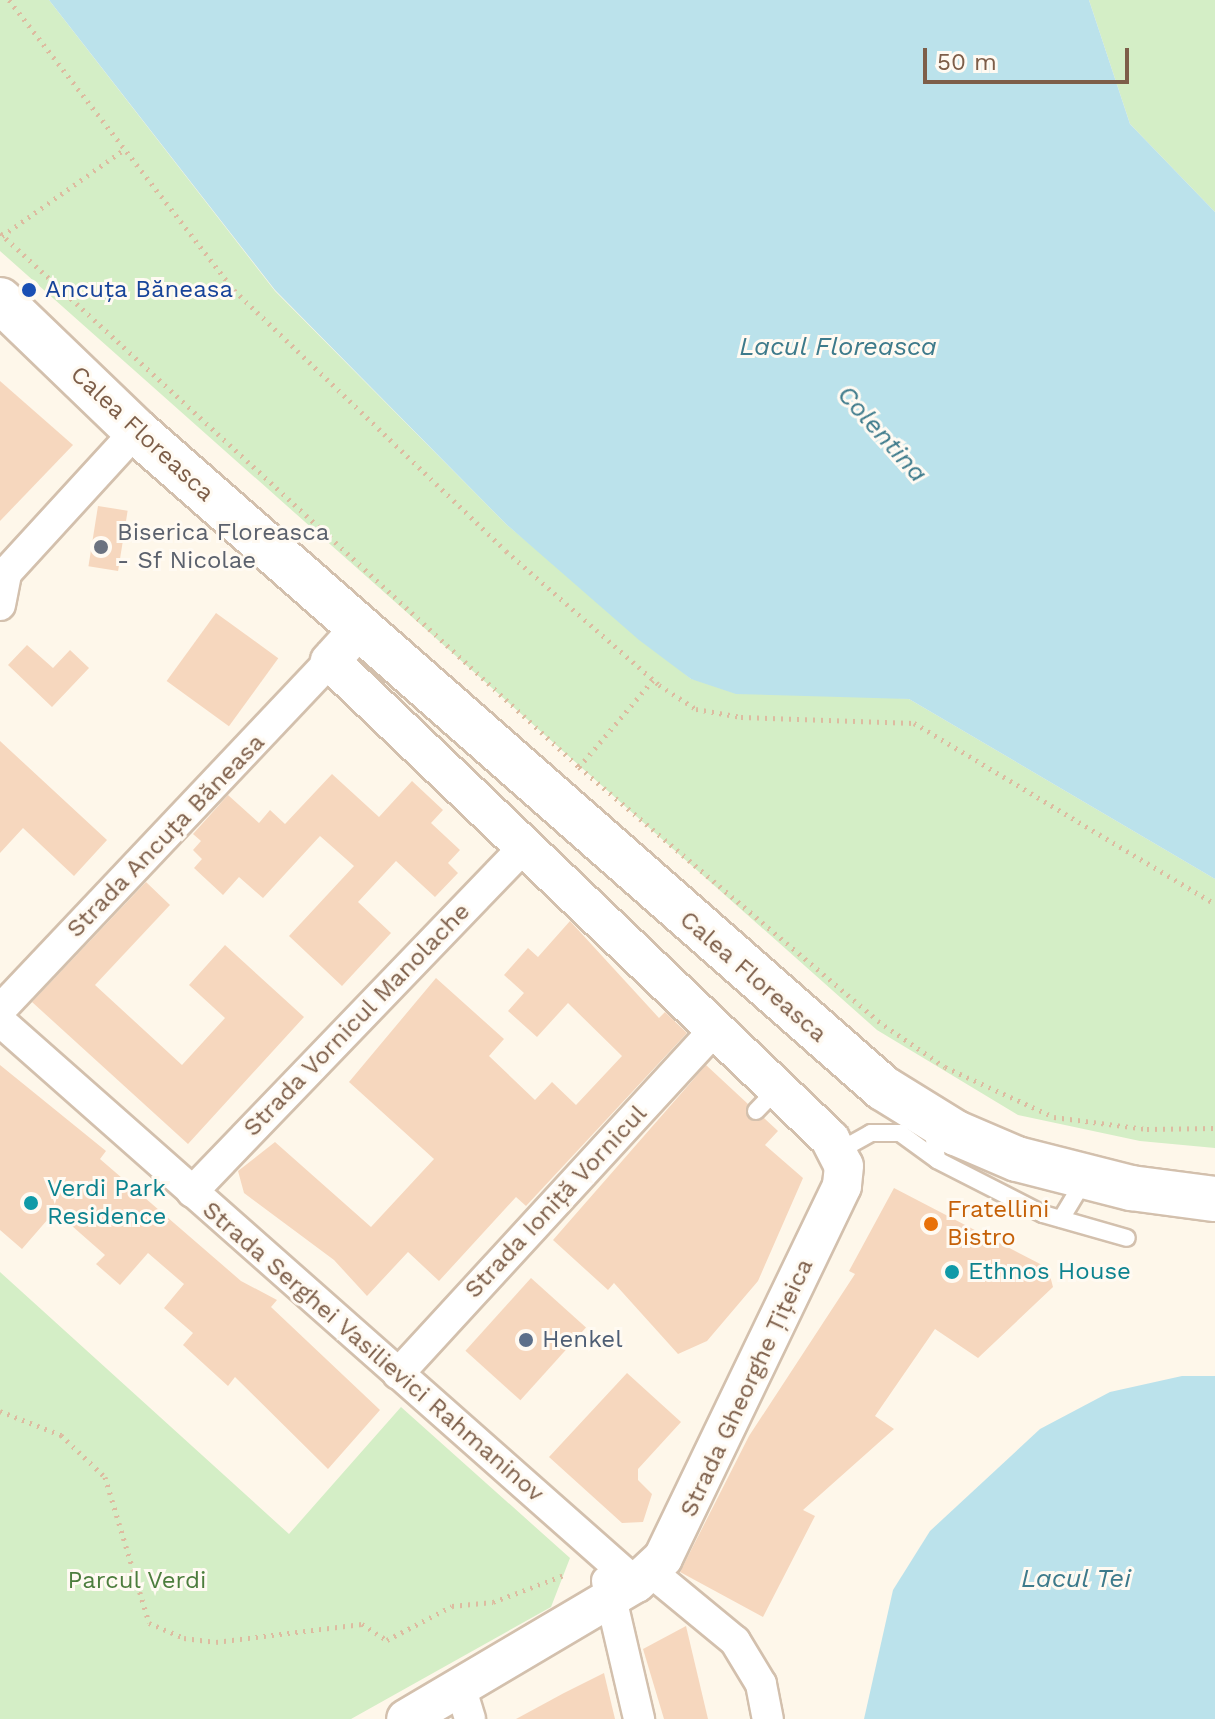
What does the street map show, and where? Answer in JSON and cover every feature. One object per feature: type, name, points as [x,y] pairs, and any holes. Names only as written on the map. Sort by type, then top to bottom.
[{"type":"main road","name":"Calea Floreasca","points":[[0,300],[136,431],[841,1055],[931,1117],[1017,1159],[1086,1178],[1215,1199]]},
{"type":"street","points":[[0,605],[6,573],[136,431]]},
{"type":"street","points":[[366,635],[344,674],[714,1030],[766,1100],[837,1152]]},
{"type":"street","name":"Strada Ancuța Băneasa","points":[[0,1010],[344,674]]},
{"type":"street","name":"Strada Vornicul Manolache","points":[[192,1192],[523,848]]},
{"type":"street","name":"Strada Serghei Vasilievici Rahmaninov","points":[[0,1021],[604,1554],[632,1584]]},
{"type":"street","name":"Strada Ioniță Vornicul","points":[[398,1374],[714,1030]]},
{"type":"street","name":"Strada Gheorghe Țițeica","points":[[406,1719],[465,1703],[632,1584],[676,1540],[842,1186],[837,1152]]},
{"type":"street","points":[[632,1584],[639,1719]]},
{"type":"street","points":[[632,1584],[735,1641],[761,1684],[768,1719]]},
{"type":"lane","points":[[931,1117],[937,1160]]},
{"type":"lane","points":[[837,1152],[871,1133],[900,1133],[937,1160],[1061,1219],[1127,1238]]},
{"type":"lane","points":[[1061,1219],[1086,1178]]},
{"type":"path","points":[[9,0],[122,151],[270,327],[653,680],[696,709],[741,717],[914,723],[1215,904]]},
{"type":"path","points":[[122,151],[1,234],[579,767],[878,1021],[945,1067],[1054,1117],[1215,1128]]},
{"type":"path","points":[[579,767],[653,680]]},
{"type":"path","points":[[0,1411],[61,1435],[105,1477],[149,1623],[158,1630],[216,1642],[362,1624],[387,1640],[452,1606],[493,1602],[564,1575]]},
{"type":"green space","points":[[0,0],[49,0],[275,291],[507,525],[691,679],[909,699],[1215,879],[1215,1148],[1140,1141],[1018,1115],[877,1030],[0,251]]},
{"type":"green space","points":[[1089,0],[1215,0],[1215,212],[1130,124]]},
{"type":"green space","name":"Parcul Verdi","points":[[0,1272],[289,1534],[401,1407],[570,1558],[551,1607],[351,1719],[0,1719]]},
{"type":"water","name":"Lacul Floreasca","points":[[49,0],[1089,0],[1130,124],[1215,212],[1215,879],[909,699],[736,694],[691,679],[639,640],[507,525],[275,290]]},
{"type":"water","name":"Lacul Tei","points":[[1182,1376],[1215,1376],[1215,1719],[864,1719],[893,1590],[930,1531],[1040,1429],[1110,1392]]},
{"type":"building","points":[[0,381],[73,445],[0,521]]},
{"type":"building","points":[[98,506],[128,511],[118,571],[88,566]]},
{"type":"building","points":[[216,613],[278,658],[229,726],[167,681]]},
{"type":"building","points":[[27,645],[53,668],[70,650],[89,668],[52,707],[8,665]]},
{"type":"building","points":[[0,741],[107,840],[74,876],[23,828],[0,853]]},
{"type":"building","points":[[332,774],[379,817],[412,781],[443,810],[431,823],[460,850],[448,863],[458,873],[435,897],[396,861],[358,902],[391,933],[342,986],[289,936],[354,866],[320,836],[263,898],[239,877],[223,895],[194,868],[202,859],[193,850],[201,841],[193,834],[228,795],[259,823],[270,810],[285,824]]},
{"type":"building","points":[[146,882],[170,905],[95,985],[182,1065],[225,1018],[189,985],[225,945],[304,1017],[188,1144],[32,1002]]},
{"type":"building","points":[[570,921],[659,1018],[665,1012],[687,1033],[526,1206],[516,1197],[439,1281],[408,1252],[367,1296],[334,1260],[244,1193],[238,1171],[275,1142],[371,1227],[434,1159],[349,1082],[436,978],[504,1039],[489,1056],[535,1100],[552,1082],[576,1105],[622,1056],[568,1003],[537,1037],[508,1011],[524,993],[504,975],[528,948],[538,957]]},
{"type":"building","points":[[0,1065],[106,1151],[100,1159],[241,1281],[277,1300],[271,1307],[380,1410],[328,1469],[235,1377],[228,1386],[183,1345],[193,1333],[164,1308],[184,1284],[148,1253],[120,1285],[96,1264],[105,1255],[55,1211],[22,1249],[0,1230]]},
{"type":"building","points":[[706,1065],[748,1104],[749,1119],[764,1118],[778,1131],[765,1145],[803,1178],[758,1281],[707,1341],[678,1354],[614,1283],[608,1290],[553,1240]]},
{"type":"building","points":[[894,1188],[1048,1268],[1053,1287],[978,1358],[935,1329],[875,1416],[894,1429],[803,1510],[815,1516],[763,1617],[680,1572],[749,1436],[855,1274],[849,1271]]},
{"type":"building","name":"Henkel","points":[[531,1278],[586,1328],[520,1400],[465,1351]]},
{"type":"building","points":[[627,1373],[681,1422],[638,1469],[638,1480],[652,1494],[643,1522],[622,1523],[549,1457]]},
{"type":"building","points":[[686,1626],[708,1719],[664,1719],[643,1649]]},
{"type":"building","points":[[604,1673],[615,1719],[516,1719],[564,1693]]},
{"type":"place","name":"Ancuța Băneasa","points":[[29,290]]},
{"type":"place","name":"Biserica Floreasca - Sf Nicolae","points":[[101,547]]},
{"type":"place","name":"Verdi Park Residence","points":[[31,1203]]},
{"type":"place","name":"Fratellini Bistro","points":[[931,1224]]},
{"type":"place","name":"Ethnos House","points":[[952,1272]]},
{"type":"place","name":"Henkel","points":[[526,1340]]},
{"type":"water label","name":"Colentina","points":[[882,434]]}]
